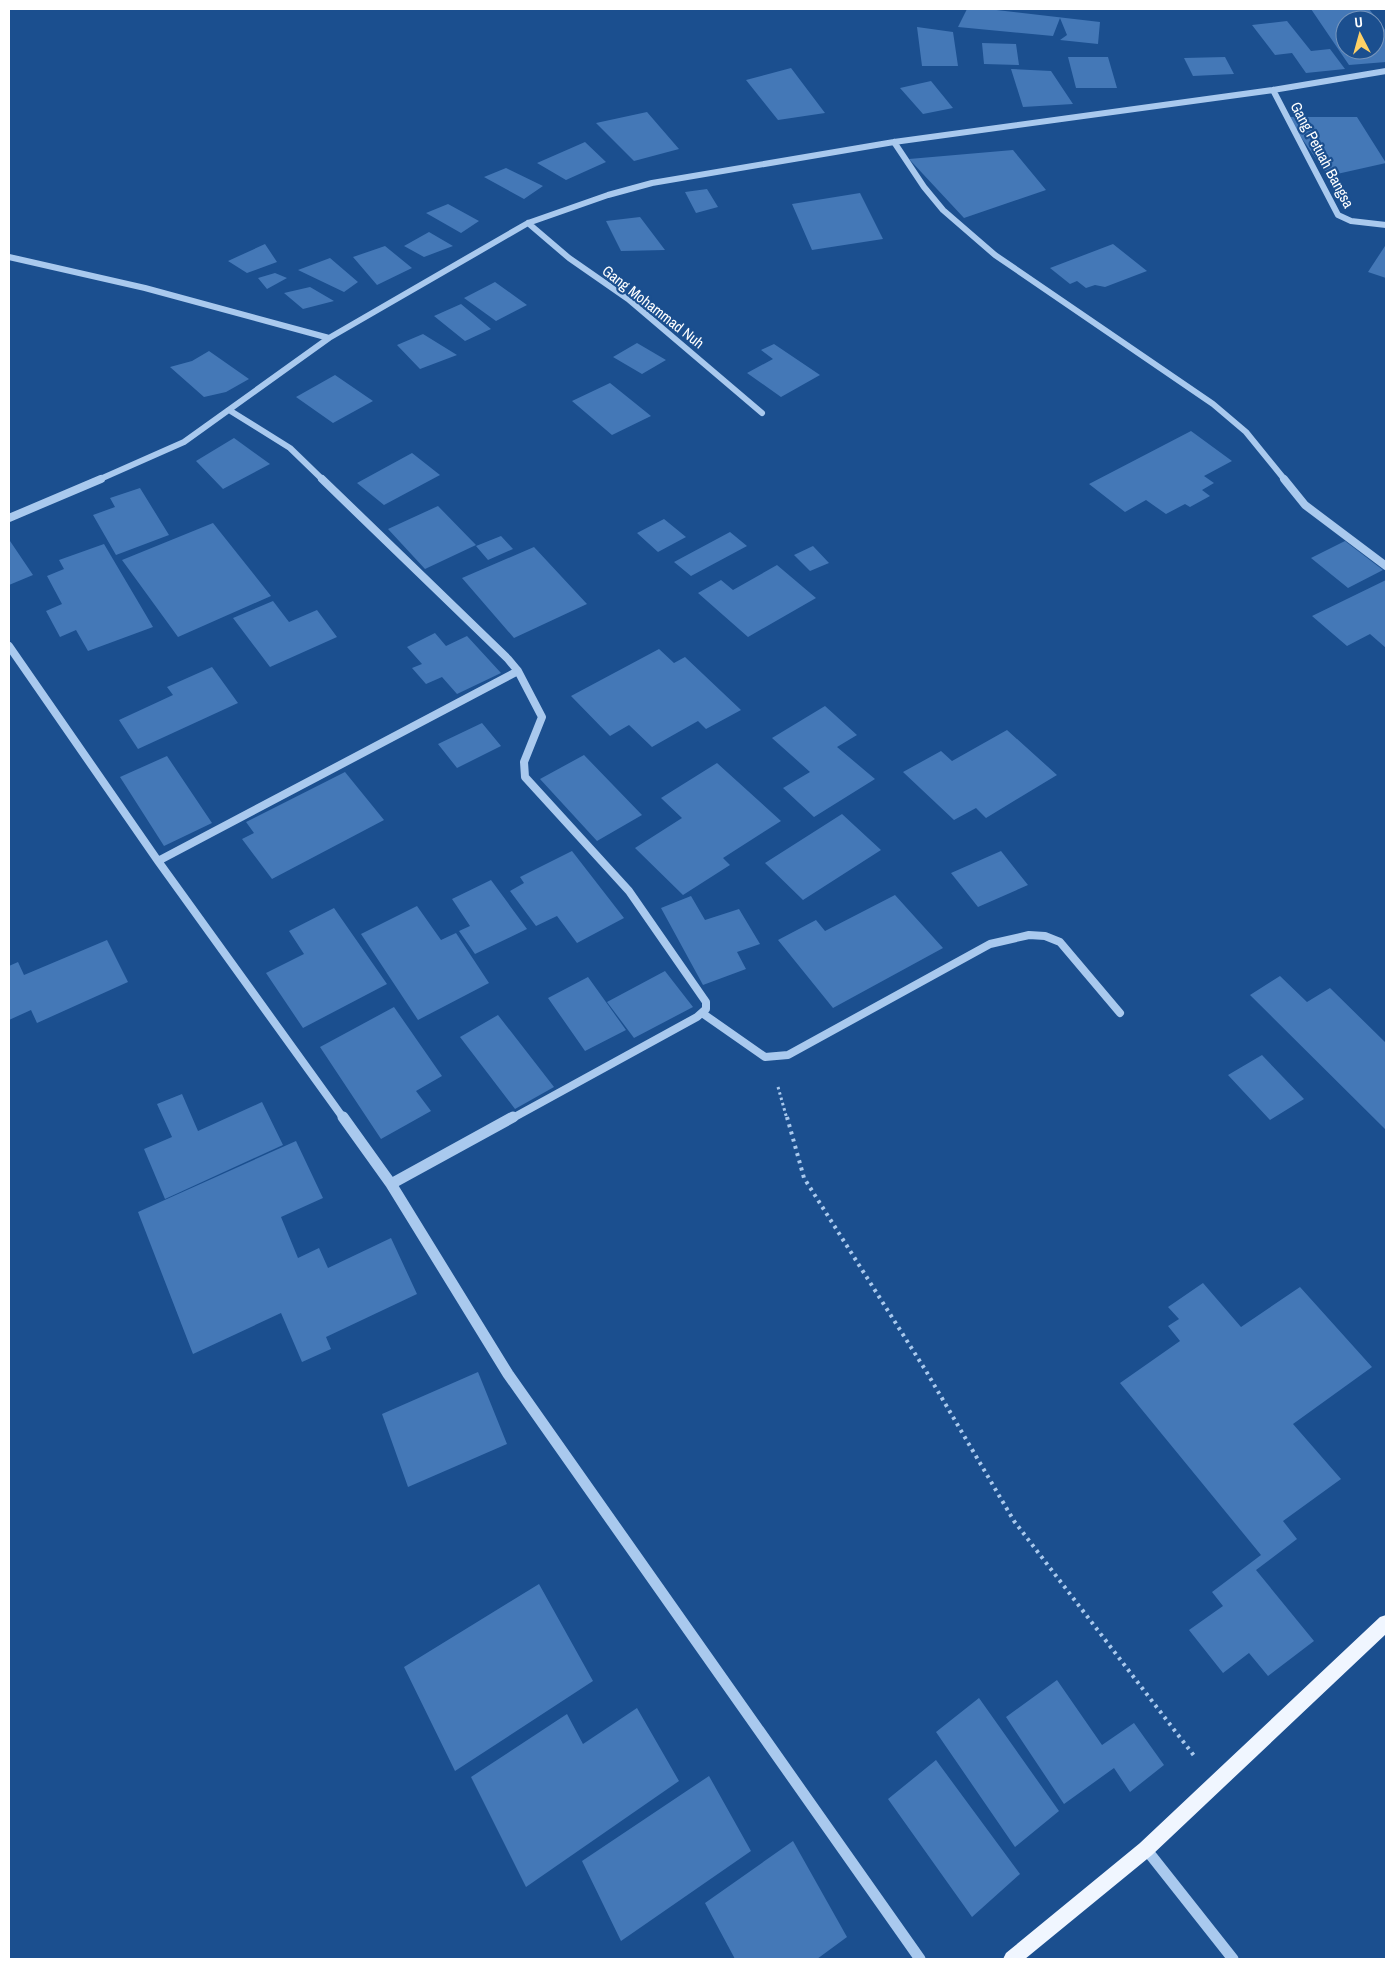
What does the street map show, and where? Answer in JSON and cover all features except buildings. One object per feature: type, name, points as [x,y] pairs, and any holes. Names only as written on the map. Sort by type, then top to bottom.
[{"type":"main road","points":[[1012,1959],[1146,1849],[1386,1623]]},
{"type":"street","points":[[9,518],[176,445],[229,410],[329,338],[528,223],[608,195],[652,183],[894,142],[1273,90],[1386,71]]},
{"type":"street","name":"Gang Petuah Bangsa","points":[[1273,90],[1338,215],[1351,221],[1386,225]]},
{"type":"street","points":[[894,142],[924,187],[943,210],[995,255],[1213,404],[1246,432],[1305,505],[1386,566]]},
{"type":"street","name":"Gang Mohammad Nuh","points":[[528,223],[569,258],[628,299],[762,413]]},
{"type":"street","points":[[9,257],[145,288],[329,338]]},
{"type":"street","points":[[229,410],[290,448],[508,659],[518,671],[542,717],[534,741],[522,762],[521,769],[525,778],[629,891],[706,1002],[706,1009],[702,1013],[391,1184]]},
{"type":"street","points":[[9,646],[158,862],[391,1184],[508,1374],[920,1959]]},
{"type":"street","points":[[158,862],[518,671]]},
{"type":"street","points":[[702,1013],[765,1057],[788,1055],[990,944],[1028,935],[1045,936],[1060,942],[1120,1012]]},
{"type":"street","points":[[1146,1849],[1233,1959]]},
{"type":"path","points":[[770,1058],[804,1178],[926,1371],[1014,1521],[1215,1783]]}]
